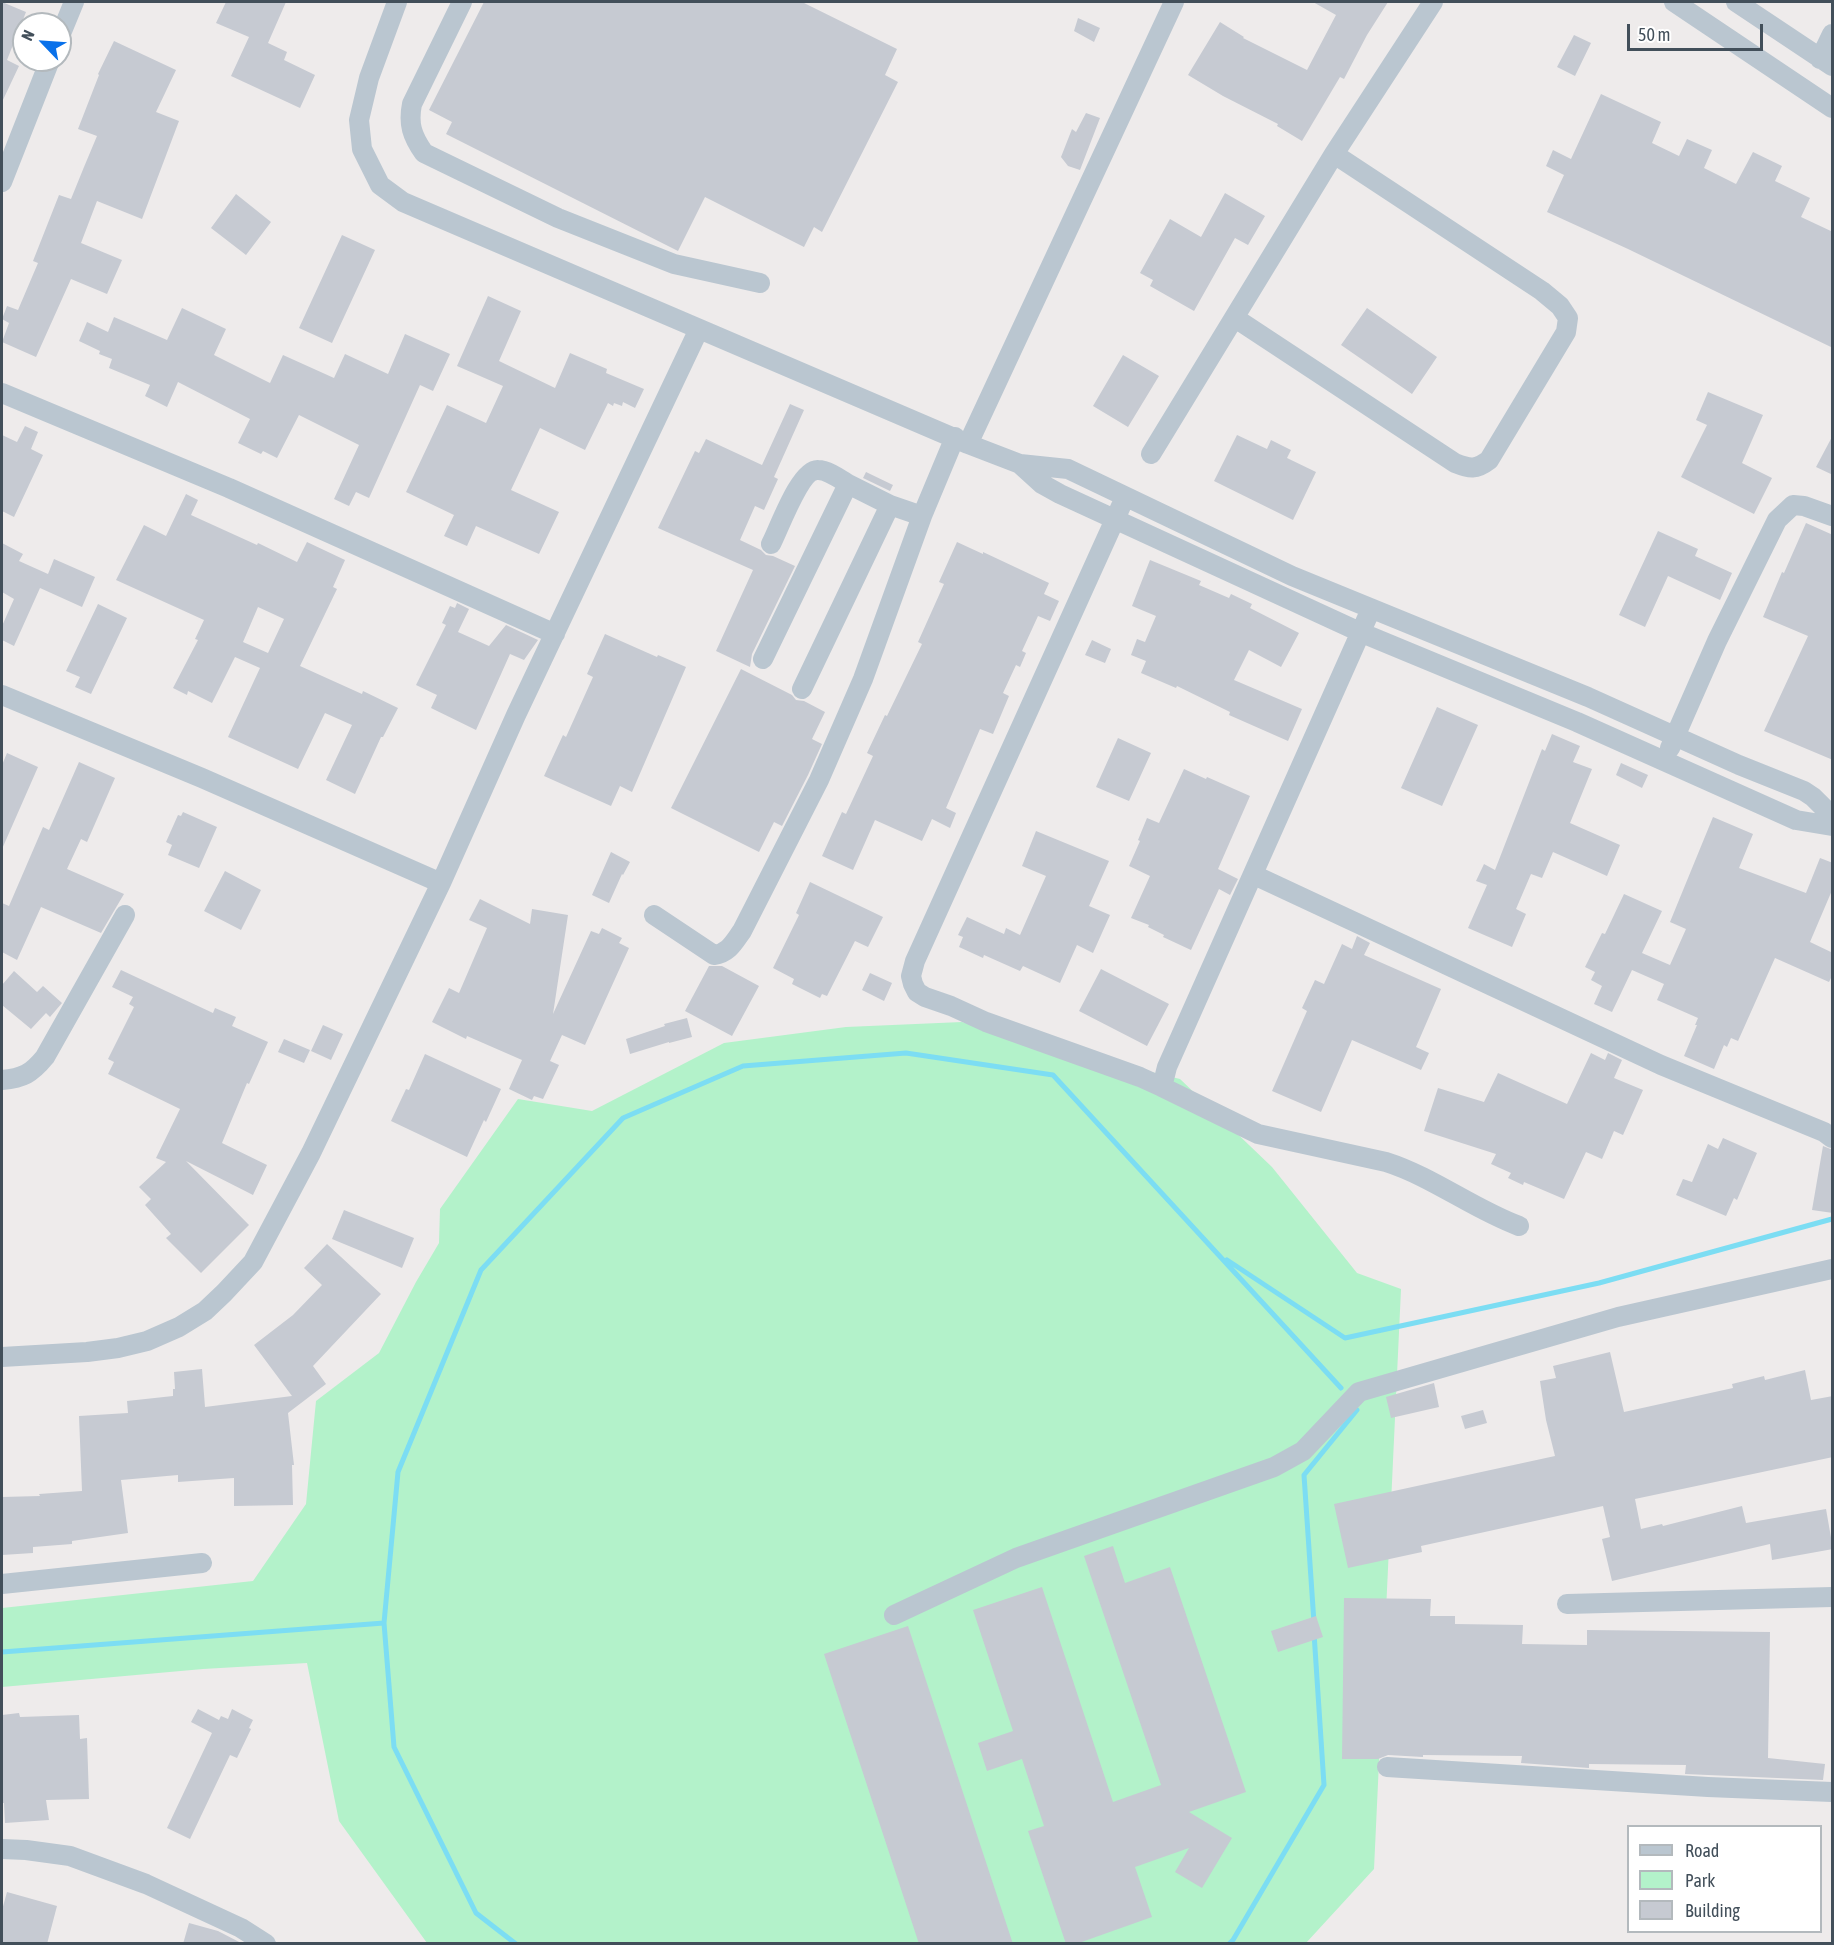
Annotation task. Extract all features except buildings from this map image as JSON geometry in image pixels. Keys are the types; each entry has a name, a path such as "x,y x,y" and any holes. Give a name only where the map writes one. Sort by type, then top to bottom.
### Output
{"street":[{"path":"397,2 369,78 359,120 362,149 380,184 403,201 1020,464 1068,470 1292,576 1588,697 1738,765 1804,791 1833,816"},
{"path":"462,2 412,104 409,118 417,143 423,153 558,218 674,264 760,283"},
{"path":"654,915 714,955 729,950 742,931 819,780 863,679 922,516 1174,2"},
{"path":"1151,454 1334,154 1433,2"},
{"path":"1674,2 1833,108"},
{"path":"1736,2 1826,62 1833,34"},
{"path":"2,182 45,72"},
{"path":"1235,318 1455,464 1467,468 1480,467 1489,460 1566,332 1568,318 1560,306 1542,291 1334,154"},
{"path":"2,1357 87,1352 147,1341 179,1327 205,1311 253,1262 316,1142 441,884 511,726 699,328"},
{"path":"2,393 229,488 555,634"},
{"path":"1020,464 1042,484 1060,494 1362,633 1578,722 1796,820 1833,826"},
{"path":"771,544 802,480 813,470 821,470 890,505 922,516"},
{"path":"763,659 848,484"},
{"path":"1125,496 915,961 911,976 913,984 925,997 987,1022 1140,1077 1258,1134 1386,1162 1421,1176 1498,1218 1519,1226"},
{"path":"802,689 890,505"},
{"path":"1664,762 1717,641 1777,520 1793,505 1804,506 1833,516"},
{"path":"1162,1087 1167,1067 1371,609"},
{"path":"2,695 202,778 441,884"},
{"path":"1254,875 1661,1065 1824,1132 1833,1138"},
{"path":"2,1080 17,1079 33,1071 45,1058 125,915"},
{"path":"894,1615 1016,1558 1275,1467 1303,1451 1359,1392 1618,1317 1833,1269"},
{"path":"2,1584 202,1563"},
{"path":"1567,1604 1833,1597"},
{"path":"1387,1767 1708,1787 1833,1792"},
{"path":"2,1849 70,1856 146,1884 241,1928 266,1944"}],"green space":[{"path":"962,1022 1040,1045 1180,1079 1272,1167 1357,1273 1401,1289 1374,1869 1306,1943 427,1943 339,1821 307,1663 203,1669 2,1687 2,1608 253,1581 306,1504 316,1401 379,1353 439,1243 440,1209 518,1099 592,1111 724,1043 846,1027"}],"waterway":[{"path":"516,1944 476,1913 394,1747 384,1623 398,1472 481,1270 623,1118 743,1066 906,1053 1053,1075 1341,1388"},
{"path":"1227,1260 1345,1338 1599,1283 1832,1219"},
{"path":"1314,1623 1304,1475 1357,1410"},
{"path":"2,1652 384,1623"},
{"path":"1229,1944 1324,1785 1314,1633"}]}
